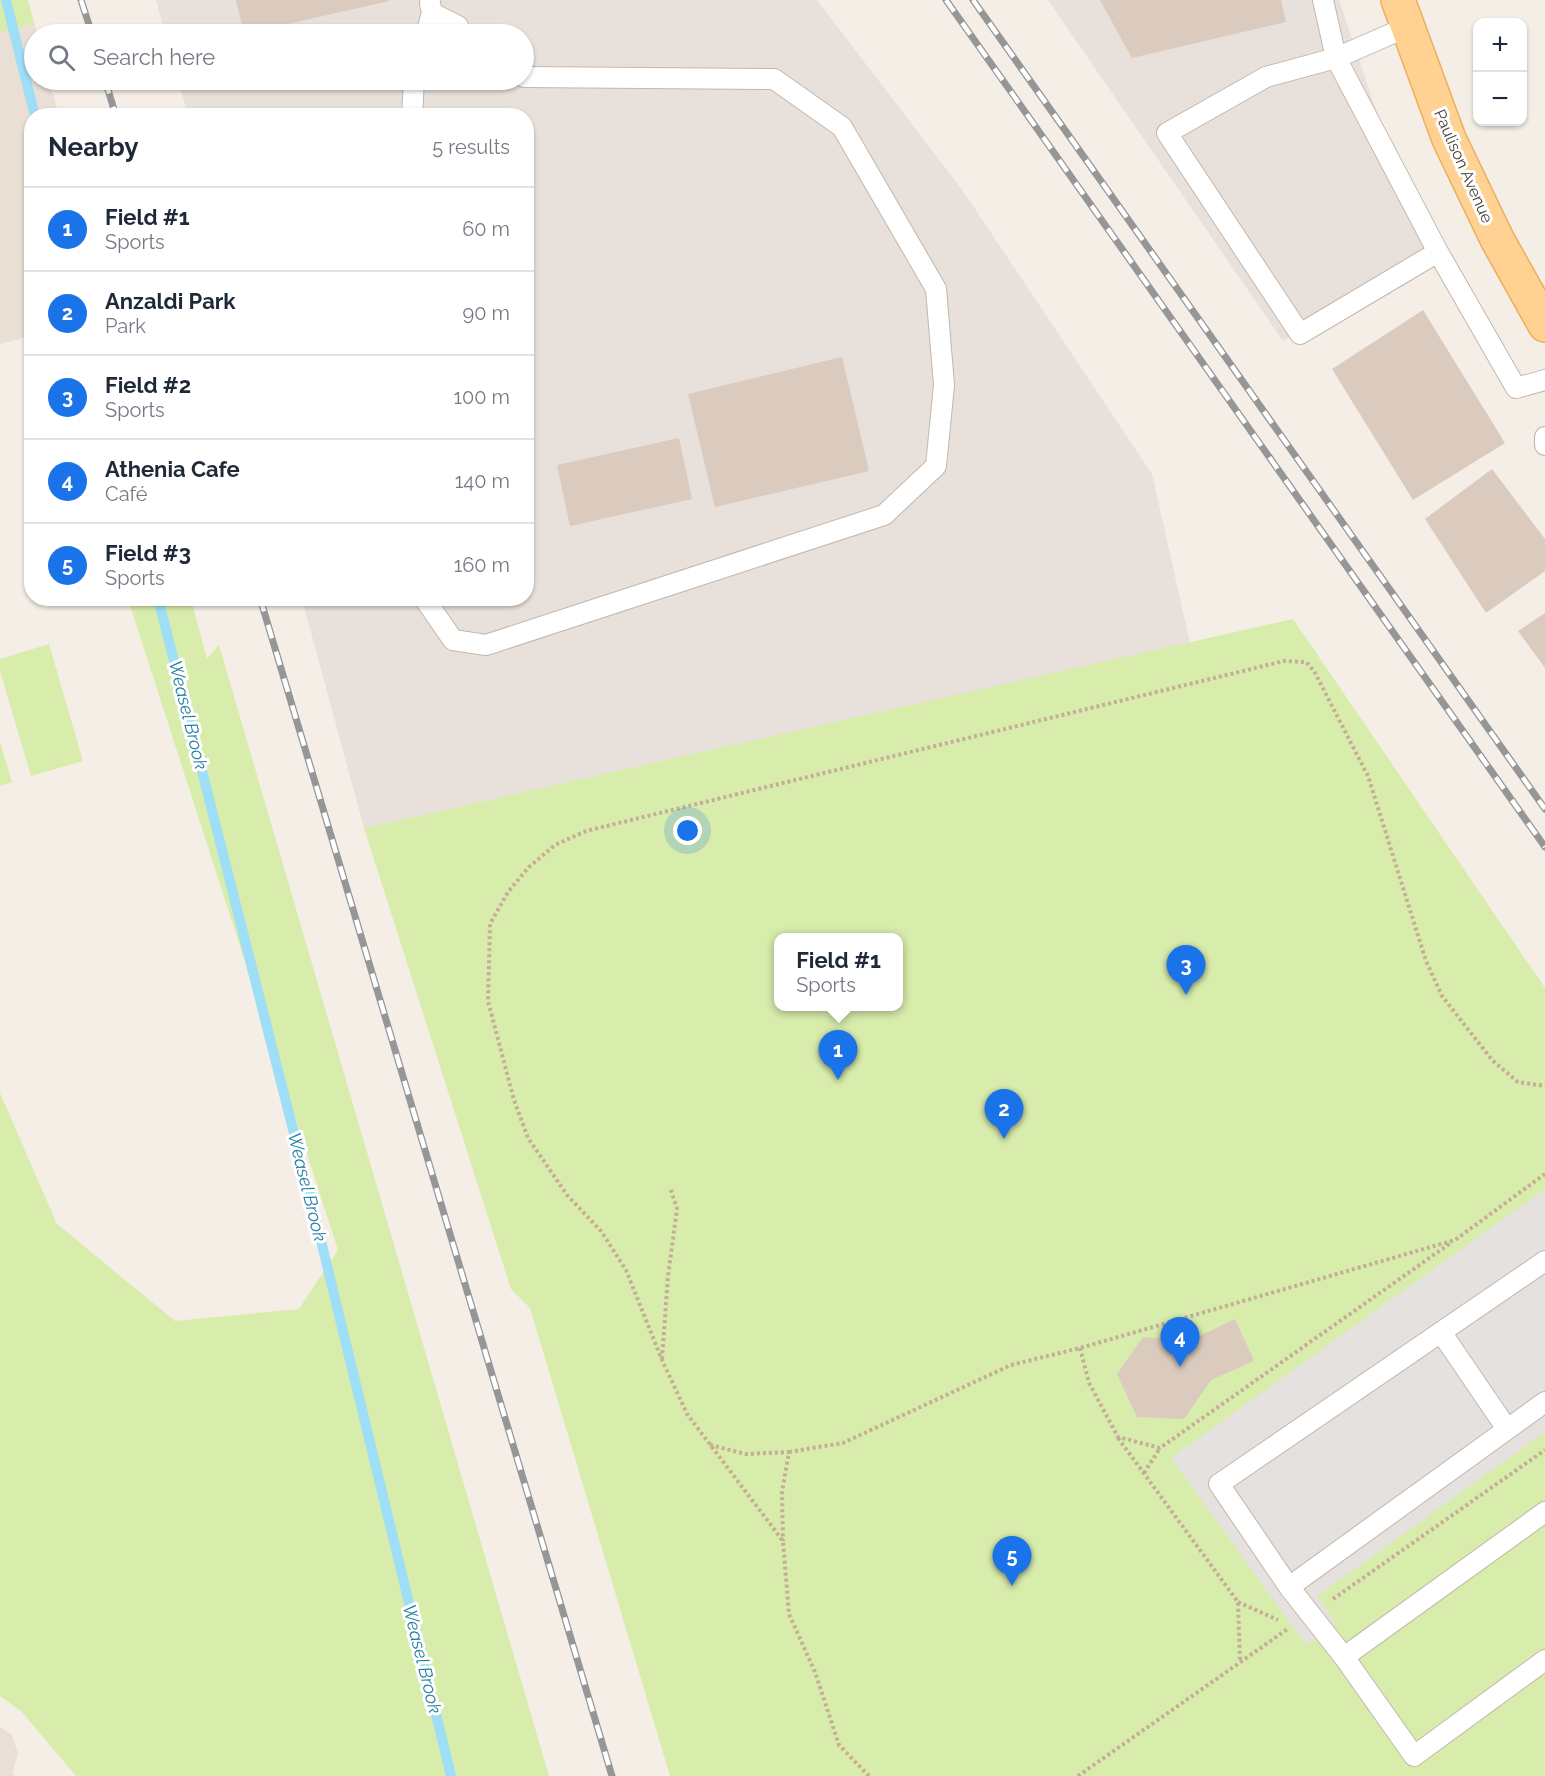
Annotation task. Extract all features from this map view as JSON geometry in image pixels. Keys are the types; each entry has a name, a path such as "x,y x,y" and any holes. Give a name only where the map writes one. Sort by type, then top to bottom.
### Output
{"main road":[{"name":"Paulison Avenue","path":"1402,14 1449,139 1497,239 1545,326"}],"lane":[{"path":"1323,0 1336,58 1440,256 1516,388 1545,380"},
{"path":"428,24 431,7 455,24"},
{"path":"1402,14 1336,58 1266,77 1167,134 1300,334 1440,256"},
{"path":"430,606 453,640 486,645 884,515 936,466 944,385 936,289 842,127 774,79 534,77"},
{"path":"412,108 413,90"},
{"path":"1545,437 1545,445"},
{"path":"1545,1261 1218,1484 1289,1587 1344,1657 1414,1756 1545,1660"},
{"path":"1441,1332 1507,1429"},
{"path":"1289,1587 1545,1402"},
{"path":"1344,1657 1545,1512"}],"path":[{"path":"783,1541 687,1414 626,1270 601,1231 567,1195 528,1138 514,1100 488,1001 490,924 508,892 529,867 555,845 585,831 1284,661 1306,662 1314,671 1368,776 1426,961 1442,996 1492,1060 1518,1082 1545,1086"},
{"path":"1144,1473 1160,1448 1545,1174"},
{"path":"662,1359 668,1276 677,1209 670,1187"},
{"path":"710,1445 746,1454 789,1452 843,1443 1011,1365 1080,1348 1455,1240"},
{"path":"1080,1348 1089,1383 1118,1437 1238,1602 1292,1626"},
{"path":"1118,1437 1160,1448"},
{"path":"789,1452 782,1492 783,1541 789,1614 815,1672 839,1745 869,1776"},
{"path":"1238,1602 1240,1662"}],"shaded area":[{"path":"0,0 28,0 34,24 24,24 24,90 52,90 57,108 24,108 24,338 0,344"},
{"path":"156,0 817,0 963,191 1152,474 1190,643 364,828 304,606 534,606 534,108 186,108 181,90 534,90 534,24 162,24"},
{"path":"1048,0 1339,0 1375,107 1440,254 1283,341"},
{"path":"1545,1189 1545,1432 1317,1596 1336,1623 1306,1645 1171,1458"},
{"path":"0,1727 12,1735 18,1754 12,1773 15,1776 0,1776"}],"green space":[{"path":"0,0 28,0 34,24 24,24 24,26 0,32"},
{"path":"130,606 193,606 207,659 219,645 549,1776 76,1776 22,1712 0,1696 0,1093 57,1224 175,1321 299,1309 338,1250"},
{"path":"1293,619 1545,988 1545,1776 670,1776 530,1308 511,1289 364,828"},
{"path":"49,644 83,761 31,776 0,671 0,659"},
{"path":"0,742 12,782 0,786"}],"building":[{"path":"236,0 389,0 288,24 242,24"},
{"path":"1100,0 1281,0 1286,22 1132,58"},
{"path":"1423,310 1505,443 1413,500 1332,369"},
{"path":"842,357 869,471 715,507 688,394"},
{"path":"679,438 692,499 570,526 557,465"},
{"path":"1492,469 1545,539 1545,571 1486,613 1425,519"},
{"path":"1545,613 1545,668 1518,631"},
{"path":"1235,1319 1254,1361 1211,1380 1184,1419 1137,1417 1117,1374 1143,1337 1191,1340"}],"waterway":[{"name":"Weasel Brook","path":"6,0 24,72"},
{"name":"Weasel Brook","path":"28,90 33,108"},
{"name":"Weasel Brook","path":"160,606 315,1216 451,1776"}],"railway":[{"path":"81,0 89,24"},
{"path":"946,0 1545,847"},
{"path":"973,0 1545,809"},
{"path":"108,90 114,108"},
{"path":"262,606 612,1776"}],"place":[{"name":"Field #2","path":"1186,995"},
{"name":"Field #1","path":"838,1080"},
{"name":"Anzaldi Park","path":"1004,1139"},
{"name":"Athenia Cafe","path":"1180,1367"},
{"name":"Field #3","path":"1012,1586"}]}
